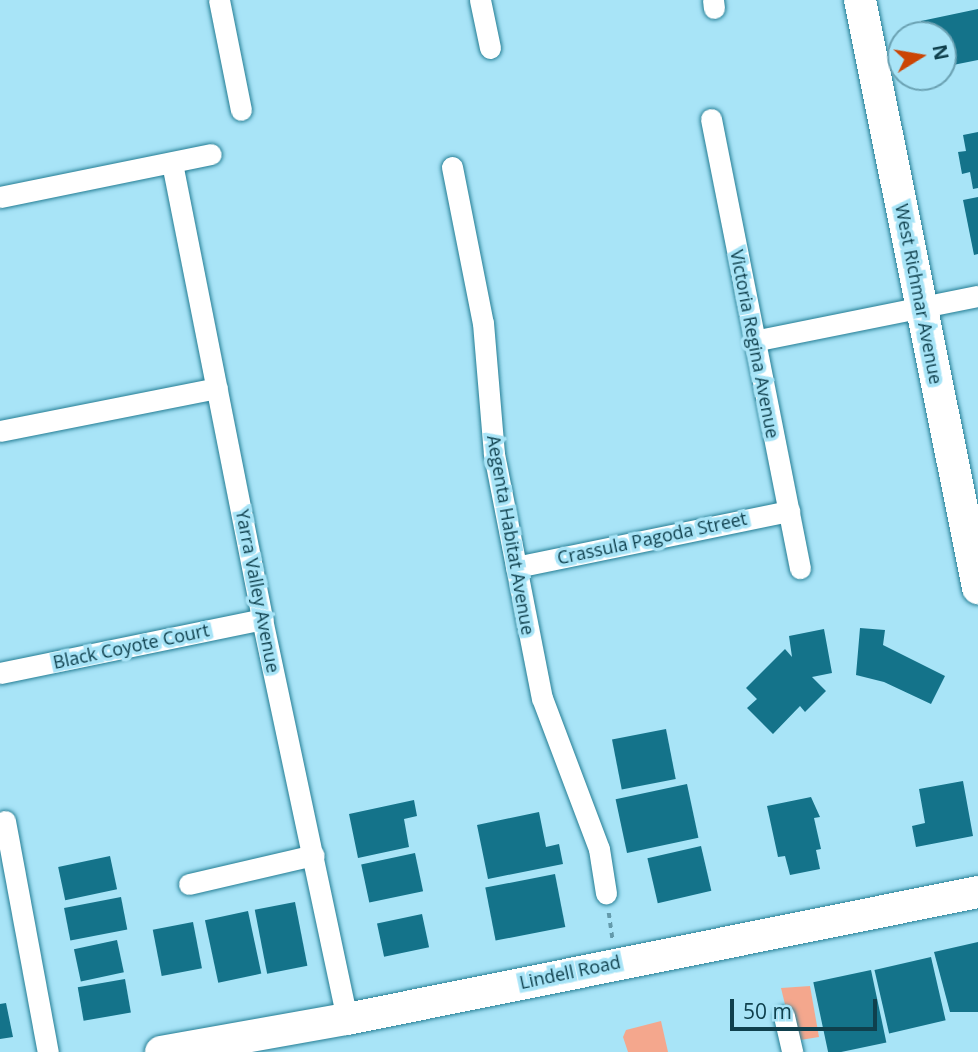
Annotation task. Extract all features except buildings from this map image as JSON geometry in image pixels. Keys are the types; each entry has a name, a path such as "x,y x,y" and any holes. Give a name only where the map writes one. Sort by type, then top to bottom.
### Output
{"street":[{"path":"219,0 240,110"},
{"path":"480,0 490,48"},
{"name":"West Richmar Avenue","path":"860,0 978,588"},
{"name":"Victoria Regina Avenue","path":"711,119 800,568"},
{"path":"0,197 211,154"},
{"name":"Yarra Valley Avenue","path":"172,163 262,619 346,1018"},
{"name":"Aegenta Habitat Avenue","path":"453,167 483,323 494,454 542,698 599,849 606,893"},
{"path":"754,341 978,296"},
{"path":"0,431 217,388"},
{"name":"Crassula Pagoda Street","path":"516,566 789,510"},
{"name":"Black Coyote Court","path":"0,673 262,619"},
{"path":"5,821 48,1052"},
{"path":"189,884 314,856"},
{"name":"Lindell Road","path":"161,1052 346,1018 978,892"},
{"path":"785,1016 792,1052"}],"path":[{"path":"606,893 617,962"}],"shaded area":[{"path":"810,986 819,1037 794,1041 781,988"},
{"path":"661,1021 668,1052 628,1052 623,1037 626,1030"}]}
